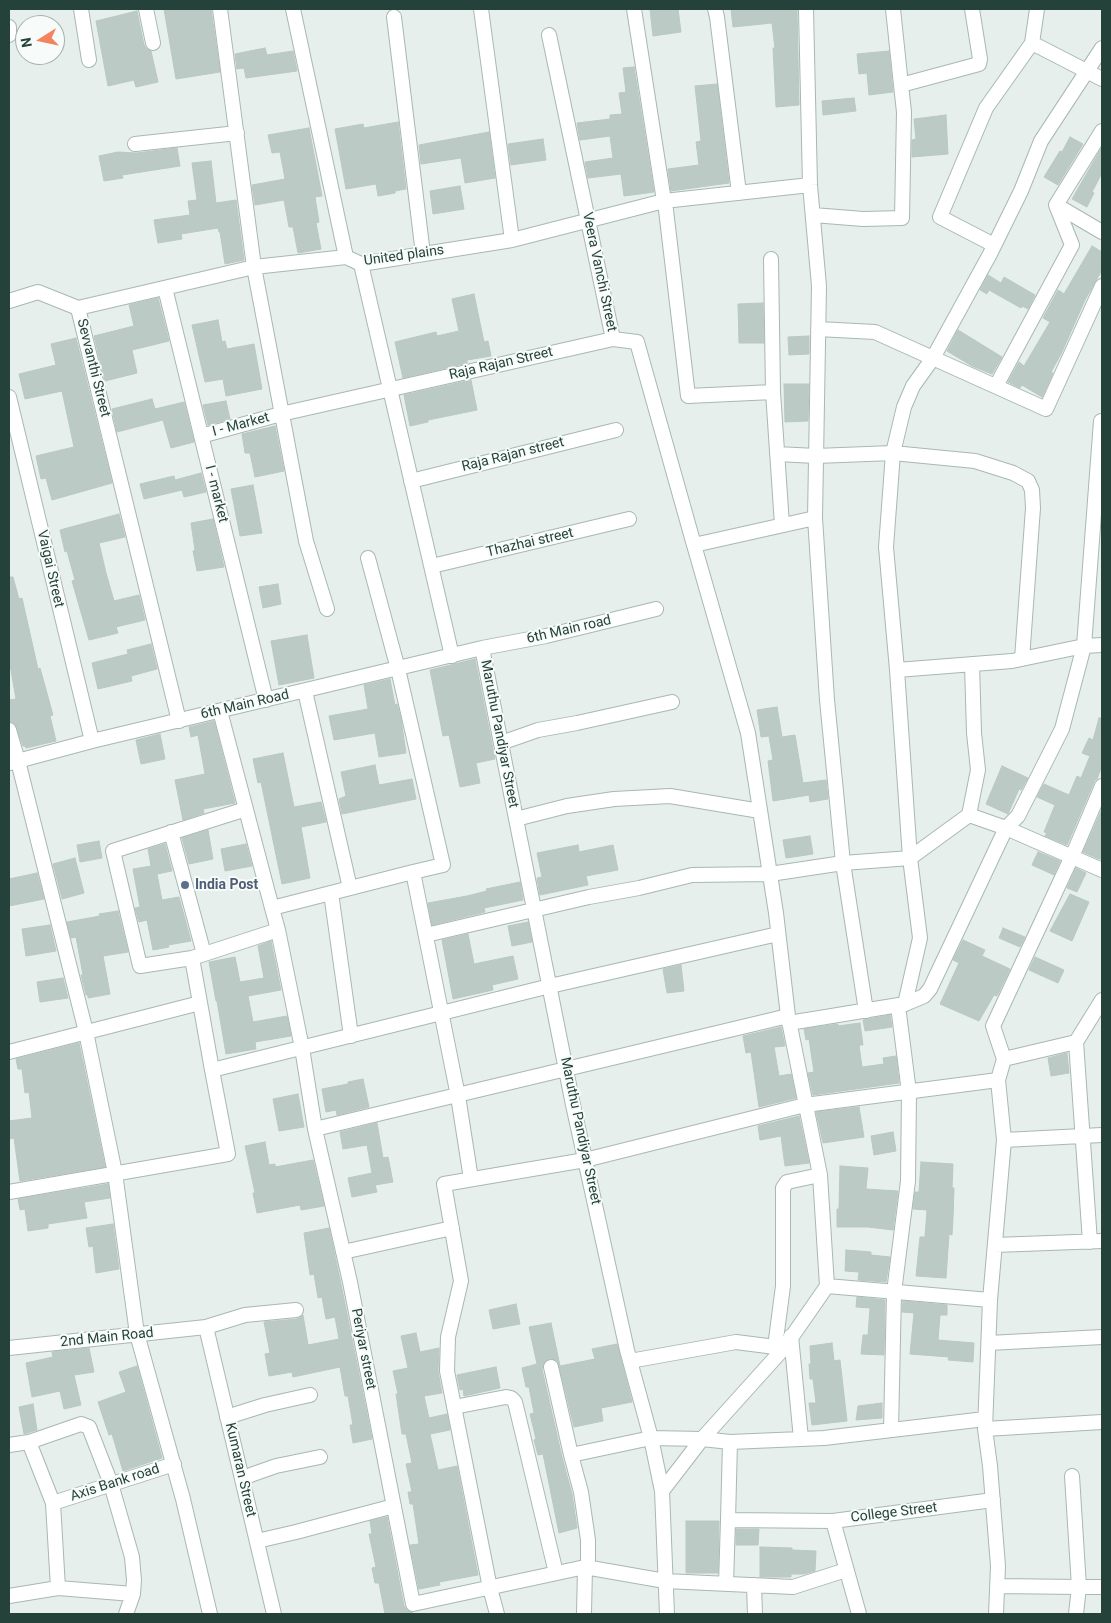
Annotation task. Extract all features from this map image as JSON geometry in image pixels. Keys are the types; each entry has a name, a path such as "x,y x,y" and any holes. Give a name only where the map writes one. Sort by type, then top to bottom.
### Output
{"street":[{"path":"81,9 89,60"},
{"path":"146,9 153,44"},
{"path":"220,9 254,267 306,541 327,609"},
{"path":"293,9 346,257"},
{"path":"482,9 512,240"},
{"path":"634,9 666,210 688,396 773,392"},
{"path":"715,9 739,193"},
{"path":"806,9 810,185 819,286 815,518 827,700 842,863 866,1011"},
{"path":"813,215 864,219 902,218 904,112 893,9"},
{"path":"901,84 979,64 980,59 972,9"},
{"path":"994,246 940,216 986,108 1032,42 1037,9"},
{"path":"394,17 424,254"},
{"path":"9,27 9,35"},
{"name":"Veera Vanchi Street","path":"549,34 613,339 637,342 694,545"},
{"path":"1032,42 1102,79"},
{"path":"891,1430 894,1292 908,1181 909,1092 902,1005 920,938 910,858 897,670 886,547 893,453 907,397 933,358 994,246 1021,191 1041,141 1102,48"},
{"path":"1056,205 1102,131"},
{"path":"135,144 237,133"},
{"name":"United plains","path":"254,267 346,257 361,264 512,240 664,201 810,185"},
{"path":"1056,205 1102,232"},
{"path":"996,386 1072,245 1056,205"},
{"path":"770,259 773,392 782,525"},
{"path":"361,264 452,656"},
{"name":"Sevvanthi Street","path":"179,721 78,308 254,267"},
{"path":"818,329 875,332 1046,408 1102,286"},
{"name":"I - market","path":"165,288 266,700"},
{"path":"9,301 38,292 78,308"},
{"name":"Raja Rajan Street","path":"281,414 613,339"},
{"name":"Vaigai Street","path":"9,397 92,741"},
{"name":"I - Market","path":"201,436 281,414"},
{"path":"315,1129 789,1020 902,1005 924,996 930,989 1006,828 1018,816 1062,729 1084,646 1101,421"},
{"name":"Raja Rajan street","path":"411,481 616,430"},
{"path":"777,454 816,456 893,453 975,461 1013,473 1028,481 1032,490 1032,508 1022,659"},
{"path":"662,1491 702,1439 784,1344 828,1286 820,1175 789,1020 770,874 748,733 694,545 815,518"},
{"name":"Thazhai street","path":"432,566 629,519"},
{"path":"272,908 443,865 398,669 368,558"},
{"name":"6th Main road","path":"482,648 546,636 656,610"},
{"path":"897,670 1022,659 1084,646 1102,645"},
{"name":"6th Main Road","path":"13,762 92,741 482,648"},
{"name":"Maruthu Pandiyar Street","path":"482,648 585,1160 662,1491 667,1614"},
{"path":"426,935 534,909 639,888 692,874 770,874 842,863 910,858 969,815 978,770 974,733 972,664"},
{"path":"305,691 350,888"},
{"path":"501,743 538,730 672,702"},
{"name":"Periyar street","path":"220,711 278,930 302,1048 315,1129 343,1252 414,1609 490,1588 586,1568"},
{"path":"9,730 13,762 86,1032 115,1173 137,1334 174,1464 210,1614"},
{"path":"996,1614 998,1566 985,1424 990,1300 1004,1140 998,1080 1004,1059 993,1026 1072,857 1102,786"},
{"path":"516,819 567,806 614,799 670,796 760,811"},
{"path":"246,809 113,851 140,966 198,956 278,930"},
{"path":"969,815 1006,828 1102,870"},
{"path":"9,1192 228,1154 200,1003 198,956 171,832"},
{"path":"413,872 458,1096 471,1179"},
{"path":"331,893 351,1036"},
{"path":"212,1070 550,986 778,934"},
{"path":"995,1245 1096,1241 1082,1136 1076,1042 1102,1000"},
{"path":"9,1052 200,1003"},
{"path":"1004,1059 1076,1042"},
{"path":"497,1614 490,1588 447,1371 448,1337 461,1281 444,1184 585,1160 805,1105 998,1080"},
{"path":"1004,1140 1102,1135"},
{"path":"801,1439 784,1344 783,1188 787,1182 820,1175"},
{"path":"343,1252 452,1228"},
{"path":"828,1286 990,1300"},
{"name":"2nd Main Road","path":"9,1348 206,1327 245,1315 296,1310"},
{"name":"Kumaran Street","path":"206,1327 274,1614"},
{"path":"989,1343 1102,1337"},
{"path":"630,1360 736,1342 784,1344"},
{"path":"551,1367 583,1501 588,1540 584,1614"},
{"path":"227,1417 265,1405 310,1395"},
{"path":"454,1407 506,1397 511,1398 515,1402 556,1573"},
{"path":"571,1455 651,1438 702,1439 730,1442 824,1438 891,1430 985,1424 1102,1422"},
{"path":"9,1445 29,1442 81,1424 86,1424 89,1427 111,1484 132,1557 133,1594 126,1614"},
{"name":"Axis Bank road","path":"29,1442 53,1503 174,1464"},
{"path":"726,1584 730,1442"},
{"path":"242,1478 276,1466 320,1456"},
{"path":"1072,1476 1079,1588 1076,1614"},
{"name":"College Street","path":"859,1614 833,1521 993,1500"},
{"path":"53,1503 58,1588"},
{"path":"257,1541 394,1506"},
{"path":"728,1520 833,1521"},
{"path":"586,1568 665,1581 793,1587 846,1570"},
{"path":"754,1585 755,1614"},
{"path":"998,1586 1079,1588 1102,1586"},
{"path":"9,1596 58,1588 133,1594"}],"building":[{"path":"164,9 211,9 220,72 176,79"},
{"path":"650,9 678,9 681,32 653,36"},
{"path":"731,9 797,9 799,105 776,107 773,48 775,48 772,23 733,27"},
{"path":"137,11 144,45 151,51 158,82 136,87 134,80 108,86 96,21"},
{"path":"265,48 267,55 293,51 297,71 246,78 244,68 237,69 235,54"},
{"path":"889,51 893,92 869,95 867,73 859,74 857,54"},
{"path":"634,67 654,192 624,196 621,174 588,178 585,162 613,158 610,136 580,140 577,123 610,119 610,115 622,114 619,93 626,92 623,68"},
{"path":"717,84 729,183 671,191 668,169 699,165 696,142 701,141 695,86"},
{"path":"854,98 856,111 823,115 822,101"},
{"path":"946,115 948,154 912,157 912,140 916,139 914,119"},
{"path":"398,122 406,189 378,196 376,184 346,189 335,129 363,124 364,128"},
{"path":"309,128 322,196 315,197 319,222 316,223 321,249 298,253 293,227 289,227 284,200 255,205 252,185 285,179 280,152 272,153 268,135"},
{"path":"489,132 495,178 465,183 461,158 421,164 419,145"},
{"path":"1070,137 1083,144 1058,185 1044,177"},
{"path":"543,139 546,160 511,165 508,144"},
{"path":"1102,147 1102,173 1087,207 1072,199"},
{"path":"177,148 180,166 122,175 123,178 104,181 99,156 118,152 136,153"},
{"path":"211,161 216,203 236,200 244,260 225,264 218,228 181,234 182,239 158,243 154,220 190,215 188,201 197,200 192,163"},
{"path":"460,186 464,209 433,214 430,191"},
{"path":"1092,246 1102,252 1102,270 1085,300 1051,372 1053,373 1042,397 1022,385 1020,388 1008,382 1019,362 1024,366 1050,322 1043,318 1058,290 1064,294"},
{"path":"988,275 1001,283 1004,277 1035,295 1028,309 1022,306 1021,308 989,290 987,294 980,290"},
{"path":"474,294 484,342 488,341 491,356 467,360 467,363 403,378 395,342 436,332 437,336 459,331 452,299"},
{"path":"158,298 169,341 132,350 137,373 105,381 94,336 134,326 129,305"},
{"path":"763,303 764,343 739,343 738,304"},
{"path":"218,320 222,342 225,341 227,349 254,344 262,389 226,396 223,379 205,382 192,325"},
{"path":"958,330 1002,357 992,374 972,366 947,351"},
{"path":"809,336 809,354 789,355 788,337"},
{"path":"76,338 112,483 52,500 46,478 41,479 36,456 74,447 62,391 25,399 19,374 56,365 51,344"},
{"path":"471,380 477,410 428,420 428,422 410,426 404,395"},
{"path":"784,384 809,384 808,421 785,422"},
{"path":"152,399 155,409 184,402 194,442 171,448 163,420 117,432 112,409"},
{"path":"226,401 230,419 208,425 203,405"},
{"path":"275,426 284,471 255,477 250,453 245,453 242,434"},
{"path":"201,473 206,492 184,497 182,490 144,499 140,484 174,476 175,480"},
{"path":"253,485 262,533 240,536 231,489"},
{"path":"119,514 125,537 99,543 106,573 114,601 139,595 145,620 116,627 118,633 89,640 72,581 75,580 67,551 65,552 60,530"},
{"path":"213,519 224,567 197,571 191,523"},
{"path":"9,577 13,577 19,599 22,598 38,669 40,668 53,715 50,716 56,741 26,748 23,746 15,724 9,721 9,700 16,699 9,659"},
{"path":"278,584 281,604 263,608 259,587"},
{"path":"307,635 314,678 279,685 271,641"},
{"path":"151,644 157,669 131,676 132,681 98,689 92,663 128,654 127,650"},
{"path":"475,659 495,759 476,763 480,783 460,787 449,735 443,736 430,670"},
{"path":"390,679 395,705 397,704 401,719 406,753 379,757 375,733 334,740 329,716 368,709 364,685"},
{"path":"777,707 782,737 795,735 803,783 826,780 828,799 810,802 809,795 773,801 768,761 773,760 769,736 761,737 757,710"},
{"path":"1099,718 1102,718 1102,766 1067,845 1045,836 1047,833 1044,832 1055,805 1037,797 1044,784 1069,795 1077,776 1081,778 1090,756 1082,753 1089,738 1093,740"},
{"path":"214,721 235,803 203,809 204,813 183,820 175,780 205,774 198,735 191,737 189,727"},
{"path":"160,734 165,759 141,764 136,740"},
{"path":"283,753 294,807 321,802 326,822 301,827 310,878 282,884 261,782 258,783 253,759"},
{"path":"375,765 379,785 412,779 416,799 342,814 339,799 346,796 341,772"},
{"path":"1002,766 1028,778 1021,790 1019,789 1008,814 986,804"},
{"path":"1102,809 1102,859 1099,859 1083,852"},
{"path":"208,830 213,859 189,864 182,838"},
{"path":"810,836 813,854 786,858 783,840"},
{"path":"99,841 102,858 80,862 77,845"},
{"path":"165,844 172,871 157,874 162,900 179,897 191,941 153,950 147,920 139,922 135,908 140,907 133,869 151,866 148,849"},
{"path":"246,844 252,866 225,871 221,849"},
{"path":"578,845 579,852 613,845 618,870 586,876 588,885 540,895 537,878 542,877 537,853"},
{"path":"1038,852 1060,861 1054,875 1032,865"},
{"path":"75,858 84,893 62,899 53,864"},
{"path":"1076,868 1086,873 1077,892 1067,888"},
{"path":"37,873 44,899 9,906 9,879"},
{"path":"520,882 523,900 484,908 485,912 432,925 428,903 467,896 487,891 486,889"},
{"path":"1070,894 1089,902 1072,941 1050,931"},
{"path":"118,911 128,952 103,956 110,994 88,998 81,975 83,975 76,937 71,938 67,922"},
{"path":"528,922 532,942 512,946 508,926"},
{"path":"50,925 56,951 26,956 22,929"},
{"path":"1003,928 1025,937 1020,947 999,938"},
{"path":"468,934 474,964 513,956 518,979 492,985 493,990 453,999 442,940"},
{"path":"963,940 985,950 982,956 1010,969 997,996 994,995 979,1021 940,1004 959,963 953,960"},
{"path":"271,941 281,990 248,996 253,1022 287,1016 291,1036 255,1042 256,1049 226,1054 209,962 235,957 240,982 264,978 258,946"},
{"path":"1035,957 1064,970 1058,983 1029,970"},
{"path":"681,965 684,991 667,993 663,969"},
{"path":"63,978 68,998 40,1002 37,982"},
{"path":"890,1015 892,1027 865,1031 863,1020"},
{"path":"860,1023 863,1045 859,1045 862,1067 884,1064 883,1058 896,1056 899,1083 813,1095 808,1073 814,1072 809,1039 806,1040 804,1029"},
{"path":"781,1027 785,1046 774,1047 779,1076 791,1074 796,1098 759,1107 751,1052 746,1053 743,1036"},
{"path":"79,1043 105,1167 20,1181 14,1138 9,1139 9,1121 32,1118 29,1092 25,1093 22,1069 18,1069 16,1059"},
{"path":"1067,1053 1069,1073 1051,1076 1048,1058"},
{"path":"363,1079 369,1107 337,1115 336,1110 326,1112 322,1089"},
{"path":"298,1094 304,1127 279,1131 273,1099"},
{"path":"859,1107 864,1137 823,1143 816,1112"},
{"path":"799,1116 809,1163 785,1166 781,1136 760,1140 758,1126"},
{"path":"377,1123 383,1158 388,1157 393,1182 375,1185 377,1192 352,1197 348,1178 372,1173 367,1145 343,1149 340,1132"},
{"path":"893,1132 896,1151 874,1155 871,1136"},
{"path":"265,1142 269,1165 275,1164 275,1167 313,1160 324,1206 301,1210 300,1205 257,1213 253,1193 255,1193 245,1146"},
{"path":"921,1162 953,1164 952,1235 949,1234 946,1278 916,1276 920,1237 925,1237 927,1210 913,1209 915,1192 919,1192"},
{"path":"840,1166 868,1168 866,1189 898,1191 893,1230 868,1227 837,1227"},
{"path":"108,1184 110,1198 84,1202 87,1218 48,1224 48,1228 28,1231 25,1209 20,1210 18,1199"},
{"path":"113,1224 119,1269 96,1273 93,1246 89,1247 86,1228"},
{"path":"329,1228 372,1439 353,1443 350,1425 353,1425 340,1367 293,1377 292,1372 269,1376 265,1354 270,1353 264,1322 297,1319 303,1315 308,1345 339,1339 335,1317 326,1319 322,1297 318,1298 314,1274 310,1275 304,1233"},
{"path":"846,1250 871,1252 871,1255 890,1257 886,1282 858,1280 859,1272 845,1271"},
{"path":"857,1297 885,1300 884,1355 861,1354 863,1335 868,1335 870,1308 856,1307"},
{"path":"903,1301 947,1305 947,1315 940,1315 938,1340 974,1343 973,1362 948,1360 949,1357 910,1354 914,1313 902,1312"},
{"path":"516,1304 520,1324 493,1329 489,1310"},
{"path":"551,1323 560,1366 595,1359 592,1349 617,1344 632,1402 601,1408 603,1421 574,1427 559,1365 557,1361 550,1358 543,1364 542,1369 572,1494 577,1528 559,1533 543,1454 538,1455 534,1440 536,1439 530,1414 534,1413 529,1387 526,1387 522,1368 537,1364 529,1327"},
{"path":"416,1333 420,1352 439,1348 438,1371 442,1393 424,1396 429,1418 447,1414 450,1430 430,1434 438,1470 457,1466 478,1575 439,1582 440,1585 419,1589 410,1545 419,1544 413,1504 410,1504 408,1492 412,1492 406,1464 412,1463 406,1434 402,1434 396,1394 398,1394 393,1371 408,1368 401,1336"},
{"path":"832,1343 834,1361 840,1360 847,1421 812,1425 809,1403 816,1403 813,1379 810,1379 810,1346"},
{"path":"89,1348 94,1372 74,1375 81,1405 64,1409 60,1391 32,1397 26,1363 53,1357 52,1352"},
{"path":"137,1366 162,1458 123,1471 112,1434 109,1435 98,1402 126,1392 119,1372"},
{"path":"496,1367 500,1388 464,1396 463,1389 460,1390 457,1375"},
{"path":"882,1403 882,1418 856,1420 858,1406"},
{"path":"33,1404 37,1430 24,1434 19,1407"},
{"path":"387,1517 404,1606 413,1614 385,1614 379,1583 375,1583 372,1568 376,1567 369,1534 372,1534 370,1521"},
{"path":"686,1521 719,1521 718,1573 686,1573"},
{"path":"736,1529 759,1529 758,1545 736,1545"},
{"path":"760,1547 816,1551 815,1571 804,1574 791,1574 791,1577 760,1577"}],"place":[{"name":"India Post","path":"185,885"}]}
